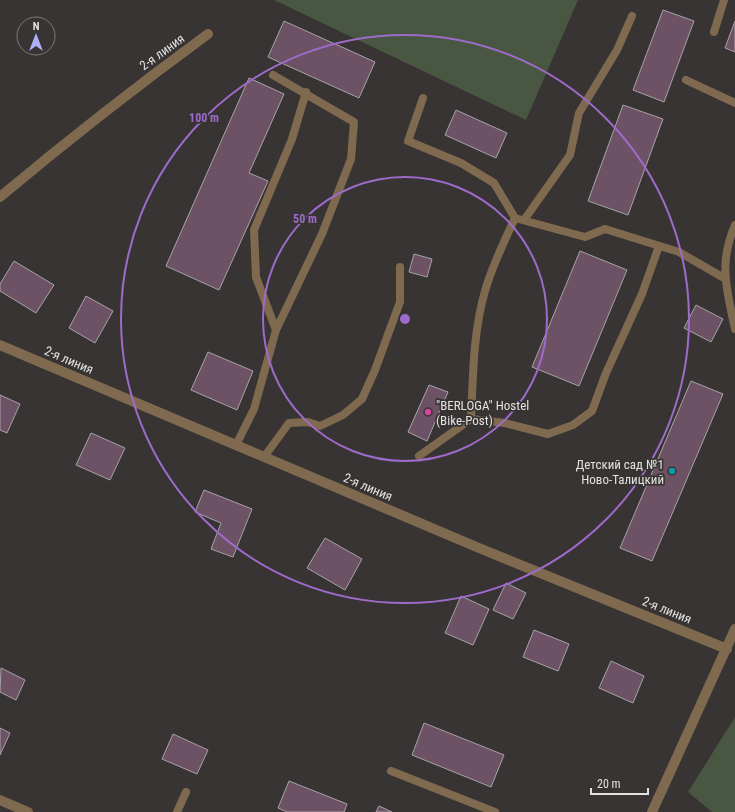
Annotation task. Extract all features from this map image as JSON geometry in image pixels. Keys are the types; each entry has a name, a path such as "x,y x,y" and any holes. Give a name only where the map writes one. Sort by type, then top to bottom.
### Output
{"street":[{"name":"2-я линия","path":"0,196 142,82 208,34"},
{"name":"2-я линия","path":"0,345 479,548 727,649"},
{"path":"652,812 735,629"},
{"path":"0,800 28,812"}],"lane":[{"path":"714,32 724,0"},
{"path":"524,220 570,156 579,113 617,50 632,16"},
{"path":"236,445 254,409 276,330 322,234 351,159 354,122 306,92 273,75"},
{"path":"686,80 735,103"},
{"path":"276,330 256,277 254,230 292,139 306,92"},
{"path":"423,98 408,141 461,163 494,183 515,218 585,237 604,229 679,252 724,278"},
{"path":"471,419 476,336 484,292 500,250 515,218"},
{"path":"735,226 728,242 724,278 735,328"},
{"path":"419,456 471,419 505,424 548,434 574,425 592,411 606,374 642,294 659,246"},
{"path":"264,457 289,424 308,422 320,426 343,415 362,399 375,370 400,302 400,268"},
{"path":"391,771 495,812"},
{"path":"177,812 186,792"}],"green space":[{"path":"274,0 578,0 526,120"},
{"path":"735,717 735,812 712,812 688,792"}],"building":[{"path":"663,10 694,21 664,102 633,90"},
{"path":"284,21 375,62 359,98 268,57"},
{"path":"735,21 735,52 725,48"},
{"path":"249,78 284,94 249,173 268,181 219,290 166,266"},
{"path":"623,105 663,119 628,215 588,201"},
{"path":"456,110 507,133 496,158 445,135"},
{"path":"580,251 627,270 579,386 532,367"},
{"path":"414,254 432,259 427,277 409,272"},
{"path":"14,261 54,285 36,313 0,291 0,284"},
{"path":"86,296 113,311 95,343 69,328"},
{"path":"696,305 723,319 711,342 684,328"},
{"path":"208,352 253,371 237,410 191,390"},
{"name":"Детский сад №1 Ново-Талицкий","path":"691,381 723,394 652,561 620,548"},
{"name":"\"BERLOGA\" Hostel (Bike-Post)","path":"429,385 448,392 427,441 408,432"},
{"path":"0,395 20,404 7,433 0,430"},
{"path":"91,433 125,448 110,480 76,465"},
{"path":"204,490 252,509 233,557 211,549 221,523 195,512"},
{"path":"325,538 362,559 345,590 307,568"},
{"path":"506,583 526,593 513,619 493,610"},
{"path":"461,596 489,609 473,645 445,633"},
{"path":"534,630 569,644 558,671 523,657"},
{"path":"611,661 644,676 633,703 599,688"},
{"path":"1,668 25,680 16,700 0,692"},
{"path":"424,723 504,755 491,787 412,755"},
{"path":"0,728 10,733 0,755"},
{"path":"173,734 208,750 197,774 162,759"},
{"path":"289,781 347,804 344,812 287,812 278,808"},
{"path":"379,806 392,812 376,812"}],"place":[{"name":"\"BERLOGA\" Hostel (Bike-Post)","path":"428,412"},
{"name":"Детский сад №1 Ново-Талицкий","path":"672,471"}]}
